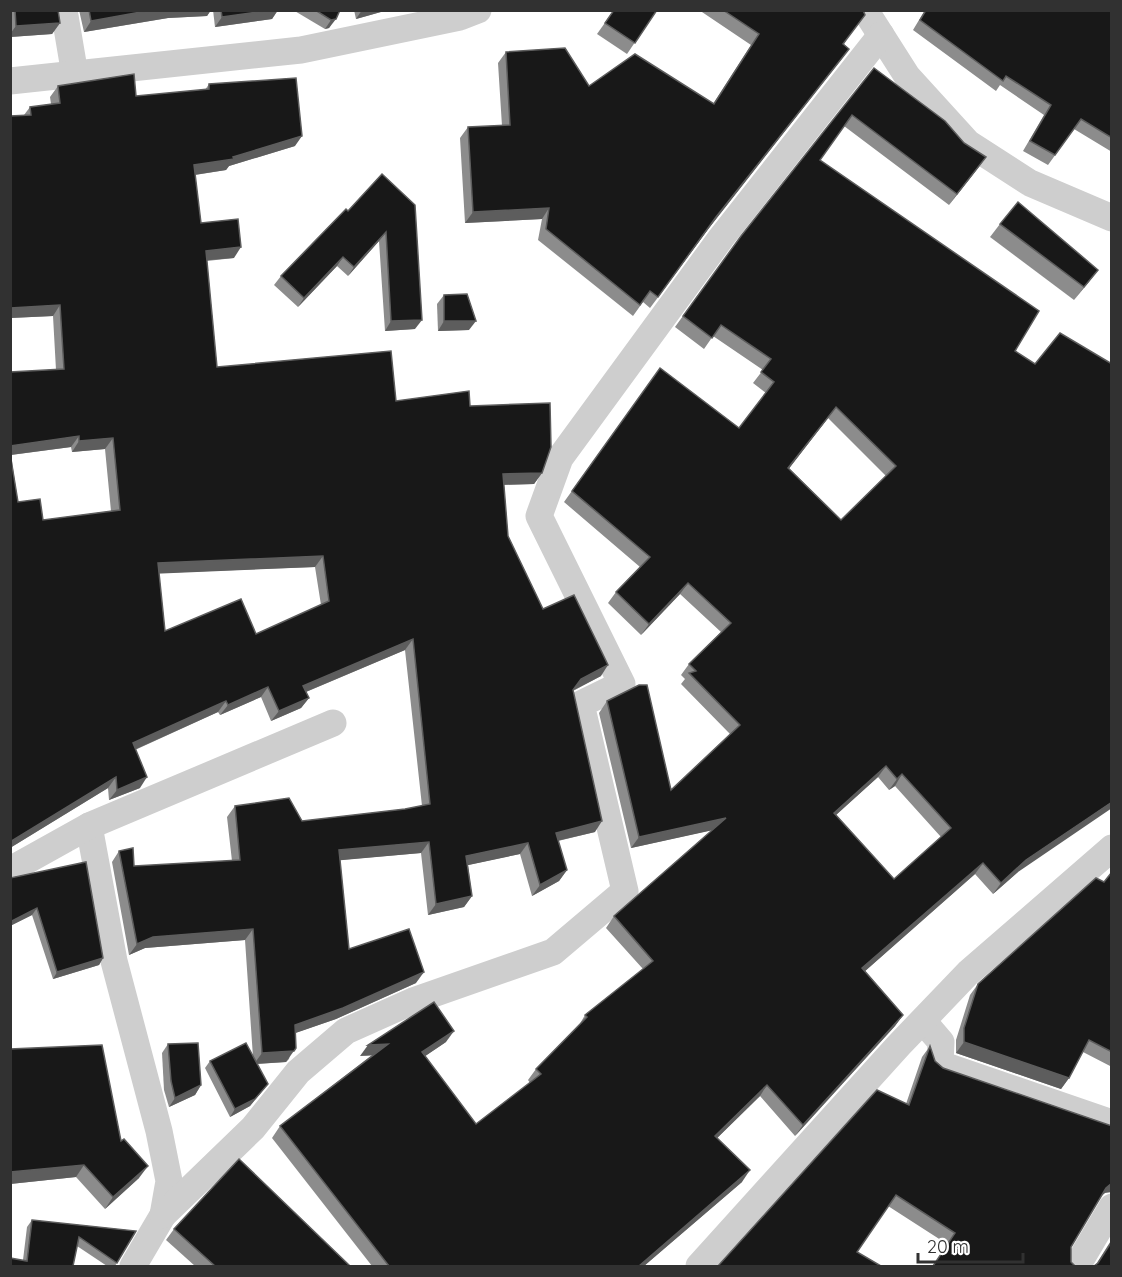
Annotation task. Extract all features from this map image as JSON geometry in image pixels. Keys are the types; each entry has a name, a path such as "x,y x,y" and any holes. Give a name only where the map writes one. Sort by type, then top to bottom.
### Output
{"street":[{"path":"64,10 75,75"},
{"path":"10,81 301,50 460,17 478,10"},
{"path":"865,10 907,76 968,143 1030,183 1112,218"},
{"path":"133,1266 163,1215 253,1128 298,1072 346,1031 413,1001 553,952 625,891 581,704 622,684 539,516 560,458 721,237 881,35"},
{"path":"10,870 89,826 333,723"},
{"path":"89,826 114,961 161,1141 169,1181 163,1215"},
{"path":"699,1266 968,973 1112,848"},
{"path":"923,1021 941,1042 940,1064 1112,1123"},
{"path":"1077,1266 1112,1208"}],"building":[{"path":"15,10 58,10 60,23 16,26"},
{"path":"89,10 152,10 91,21"},
{"path":"221,10 271,10 222,17"},
{"path":"315,10 340,10 336,19 331,20"},
{"path":"614,10 657,10 635,43 605,23"},
{"path":"723,10 863,10 865,15 843,44 849,49 716,217 658,297 650,291 640,305 546,229 549,208 473,212 468,127 510,125 506,52 565,48 589,86 635,54 714,104 759,34"},
{"path":"926,10 1112,10 1112,138 1081,119 1055,155 1030,141 1051,105 1006,76 1003,81 920,20"},
{"path":"874,68 945,121 964,143 986,157 957,194 852,115 820,160 1039,311 1015,351 1035,364 1060,333 1112,364 1112,802 1026,860 1001,883 983,863 862,968 903,1015 803,1125 767,1085 715,1136 750,1170 639,1266 389,1266 280,1126 388,1044 368,1045 434,1002 454,1031 422,1052 476,1124 541,1074 536,1069 587,1017 585,1015 653,961 614,916 726,818 639,837 607,701 639,685 647,685 671,790 740,725 689,673 696,671 689,664 731,623 688,583 649,624 616,592 650,557 572,491 660,368 739,428 774,382 761,372 771,359 721,325 712,338 683,316 741,236","holes":["836,407 896,466 841,520 788,468","886,766 897,779 902,774 951,828 894,879 834,813"]},
{"path":"134,74 136,96 209,89 209,84 296,78 302,136 233,157 234,159 194,165 201,223 238,219 241,247 206,251 217,367 391,351 396,401 469,391 470,406 550,403 551,447 542,473 503,474 508,536 543,609 574,595 608,665 581,679 573,690 602,821 556,833 567,870 540,885 528,843 466,856 472,896 436,904 429,842 339,850 349,949 409,929 424,972 343,1008 295,1025 296,1048 294,1051 262,1053 253,929 153,937 137,944 119,851 133,848 134,866 240,860 235,806 289,798 302,821 430,804 413,639 303,686 309,698 279,711 268,687 228,705 226,701 133,743 147,777 117,790 116,777 10,842 10,453 18,502 40,499 43,520 120,510 113,438 79,441 79,436 10,446 10,372 64,369 60,305 10,308 10,116 31,115 30,107 60,103 58,86","holes":["323,556 329,601 256,634 241,599 165,631 158,563"]},
{"path":"382,174 415,205 422,320 391,321 386,232 354,267 343,257 304,298 281,276 346,209 348,211"},
{"path":"1018,202 1098,270 1084,287 1000,224"},
{"path":"467,294 476,321 444,321 444,295"},
{"path":"86,862 103,958 57,972 37,908 10,922 10,878"},
{"path":"1112,872 1112,1052 1089,1040 1069,1078 964,1042 964,1028 978,984 1096,878 1104,882"},
{"path":"198,1043 201,1085 175,1098 168,1044"},
{"path":"246,1043 268,1084 255,1099 235,1109 210,1061"},
{"path":"102,1045 121,1141 124,1139 148,1166 113,1197 84,1165 10,1172 10,1049"},
{"path":"930,1046 935,1061 943,1068 1112,1126 1112,1183 1106,1188 1071,1247 1071,1262 1075,1266 933,1266 955,1233 896,1195 857,1252 881,1266 718,1266 877,1090 909,1105"},
{"path":"239,1159 350,1266 215,1266 174,1229"},
{"path":"32,1220 136,1231 117,1263 79,1237 73,1266 10,1266 10,1258 27,1261"},
{"path":"1112,1241 1112,1266 1094,1266 1098,1263"}]}
